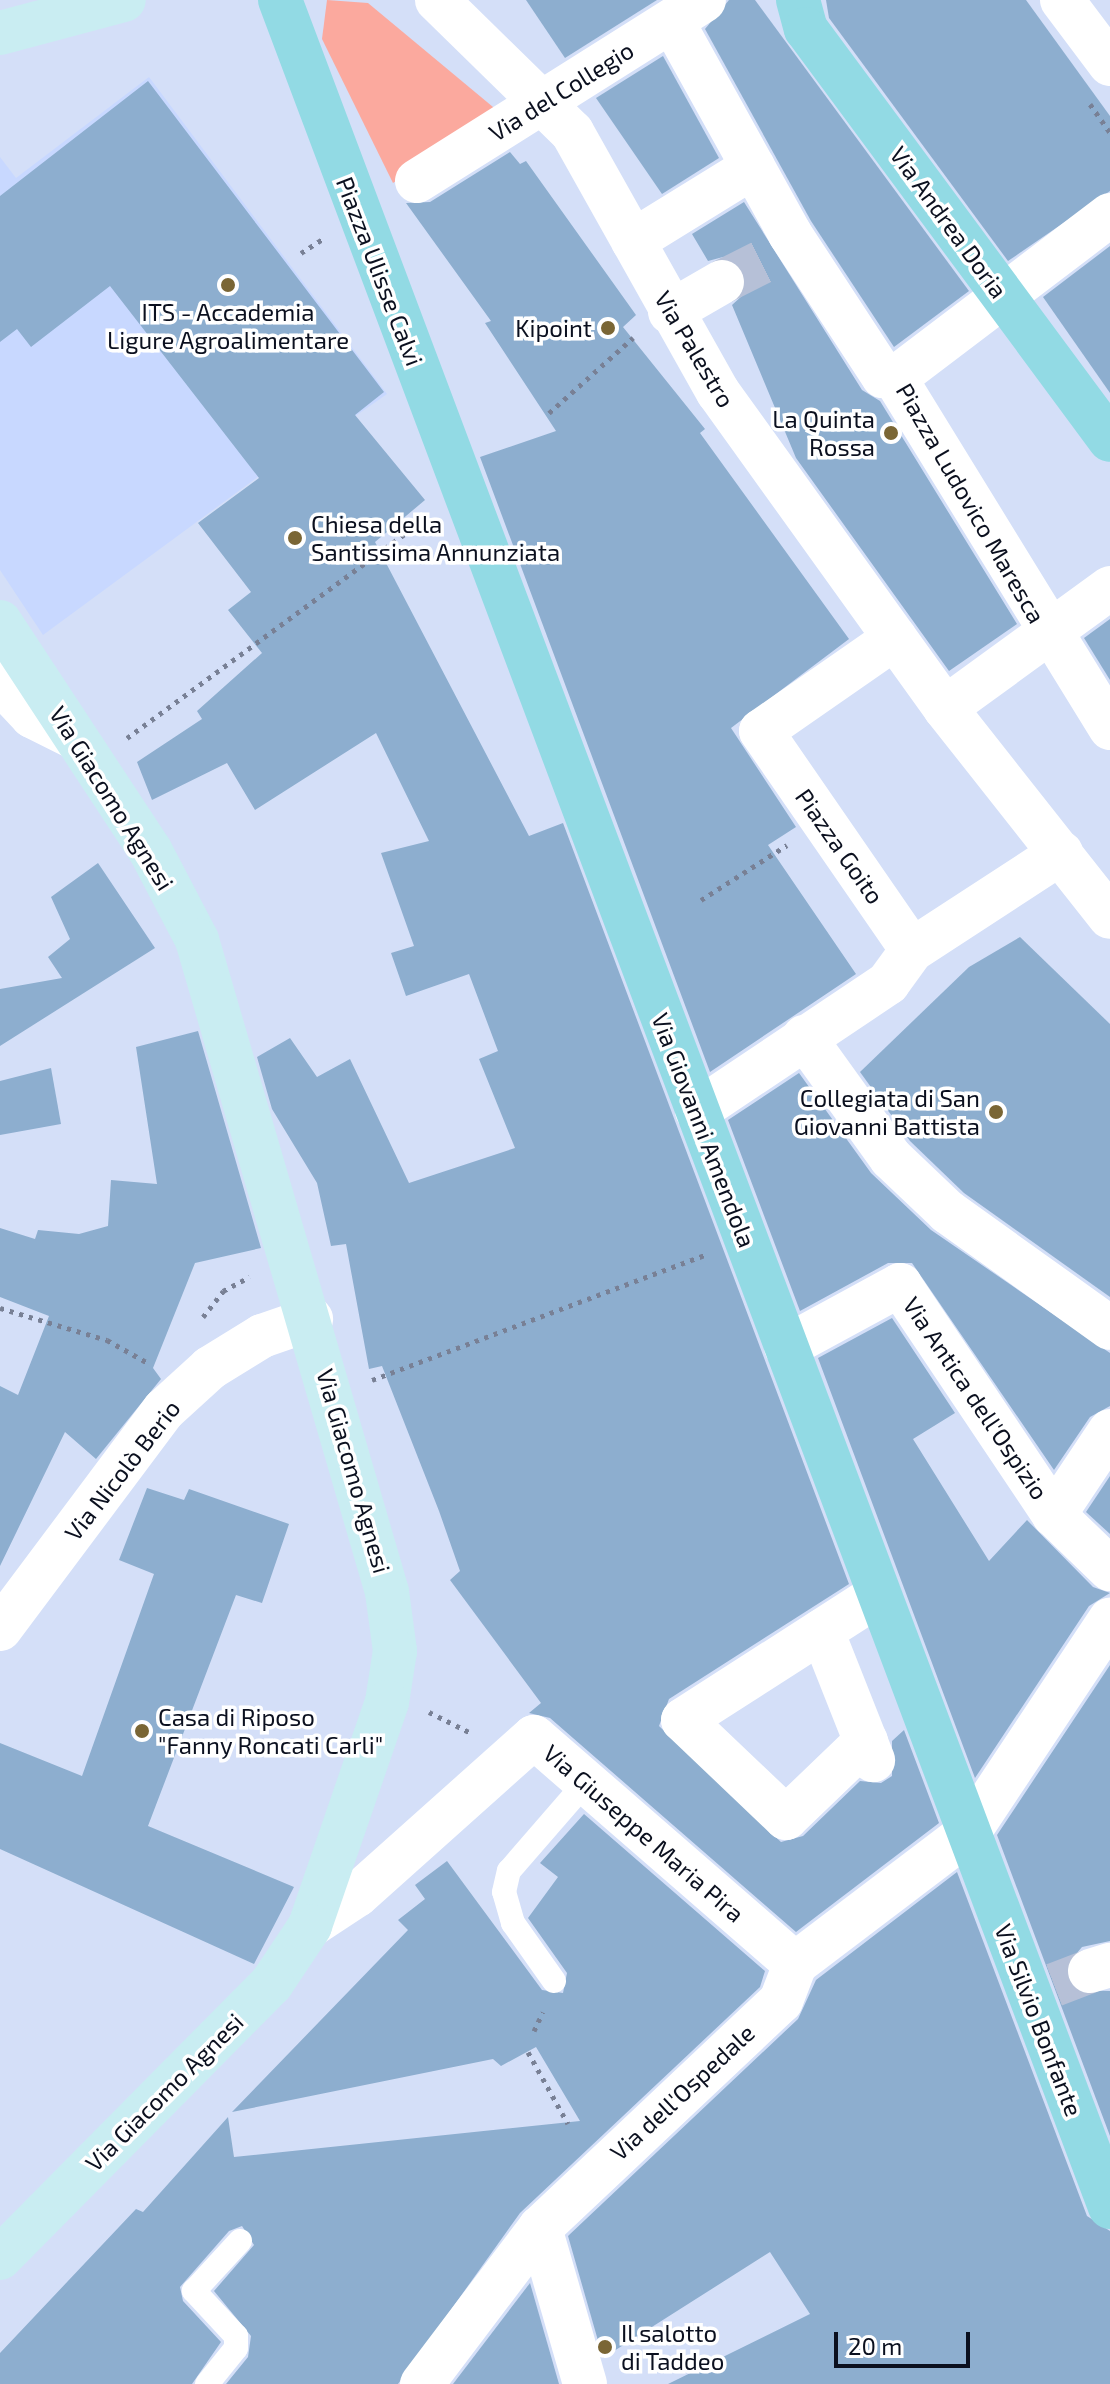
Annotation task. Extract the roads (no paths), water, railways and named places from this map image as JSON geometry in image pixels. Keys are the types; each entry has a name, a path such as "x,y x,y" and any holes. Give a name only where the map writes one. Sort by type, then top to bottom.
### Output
{"main road":[{"path":"0,33 124,0"},
{"path":"256,0 271,0"},
{"name":"Piazza Ulisse Calvi","path":"280,0 439,429"},
{"name":"Via Andrea Doria","path":"798,0 806,29 1110,440"},
{"name":"Via Giovanni Amendola","path":"439,429 969,1832"},
{"name":"Via Giacomo Agnesi","path":"0,622 150,850 197,940 311,1319 387,1592 395,1651 387,1702 310,1926 272,1983 0,2258"},
{"name":"Via Silvio Bonfante","path":"969,1832 1071,1979 1110,2207"}],"street":[{"name":"Via Palestro","path":"437,0 572,132 670,312 718,392 945,708 1110,917"},
{"path":"1062,0 1110,64"},
{"name":"Via del Collegio","path":"417,181 688,10"},
{"path":"688,10 786,250 883,376 895,378"},
{"path":"633,241 753,167"},
{"name":"Piazza Ludovico Maresca","path":"1110,215 895,378 1047,636 1110,588"},
{"path":"670,312 722,282"},
{"path":"945,708 1047,636 1110,728"},
{"name":"Piazza Goito","path":"895,638 761,731 912,950"},
{"path":"0,682 32,716 74,737"},
{"path":"697,1111 888,983 912,950 1061,853"},
{"path":"804,1037 891,1158 948,1212 1110,1328"},
{"name":"Via Antica dell'Ospizio","path":"786,1347 900,1285 1054,1515 1110,1569"},
{"name":"Via Nicolò Berio","path":"0,1629 164,1410 210,1368 262,1336 311,1319"},
{"path":"1054,1515 1107,1435"},
{"path":"822,1631 870,1750 786,1818 683,1720 879,1594"},
{"path":"795,1964 969,1832 1110,1620"},
{"name":"Via Giuseppe Maria Pira","path":"310,1926 357,1895 534,1737 795,1964"},
{"name":"Via dell'Ospedale","path":"422,2384 540,2228 781,2001 795,1964"},
{"path":"540,2228 585,2384"}],"lane":[{"path":"554,1981 513,1923 504,1892 509,1871 586,1782"},
{"path":"207,2384 236,2348 236,2336 194,2291 240,2241"}],"tunnel":[{"path":"722,282 776,255"},
{"path":"1054,1985 1090,1971"}],"place":[{"name":"ITS - Accademia Ligure Agroalimentare","path":"228,285"},
{"name":"Kipoint","path":"608,328"},
{"name":"La Quinta Rossa","path":"891,433"},
{"name":"Chiesa della Santissima Annunziata","path":"295,538"},
{"name":"Collegiata di San Giovanni Battista","path":"996,1112"},
{"name":"Casa di Riposo \"Fanny Roncati Carli\"","path":"142,1731"},
{"name":"Il salotto di Taddeo","path":"605,2347"}]}
